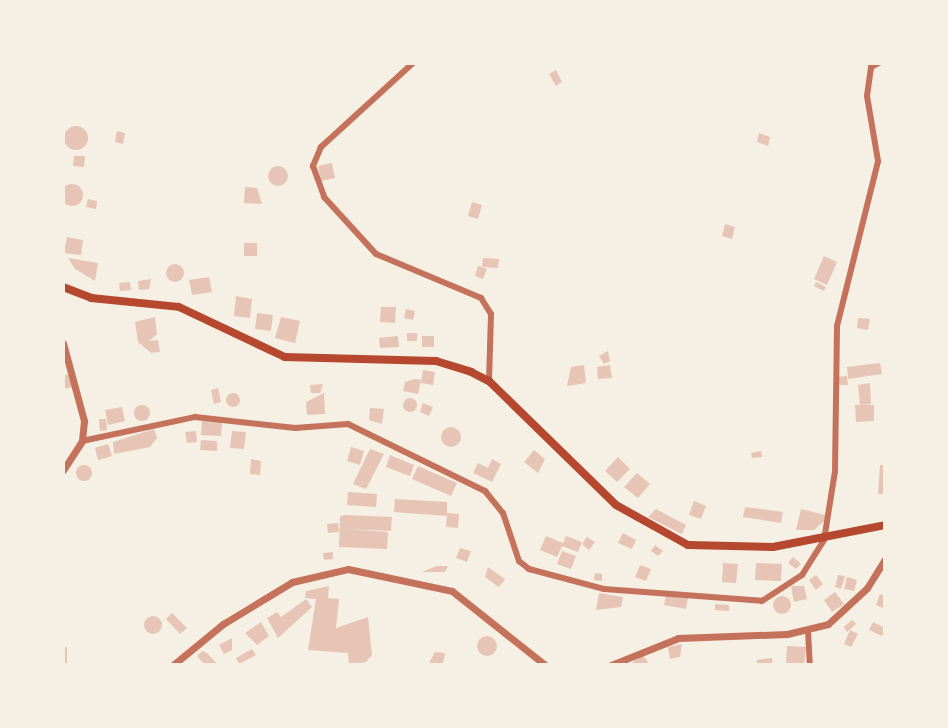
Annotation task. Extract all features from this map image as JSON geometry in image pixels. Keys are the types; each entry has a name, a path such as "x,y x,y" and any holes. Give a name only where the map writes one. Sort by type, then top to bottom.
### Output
{"main road":[{"path":"63,288 91,298 179,307 285,357 436,361 489,381 616,505 676,541 712,548 824,540 885,525"}],"street":[{"path":"413,63 320,147 313,166 324,197 376,254 481,298 491,314 489,381"},
{"path":"82,441 195,417 295,428 348,424 485,491 503,513 519,562 529,569 604,589 762,601 802,575 824,540 835,471 837,326 878,161 867,96 871,68 878,63"},
{"path":"63,343 75,373 82,441 63,470"},
{"path":"611,665 678,638 808,630 843,614 885,559"},
{"path":"173,665 223,624 292,582 348,569 452,591 545,665"},
{"path":"808,630 810,665"}],"building":[{"path":"556,70 562,82 556,86 549,74"},
{"path":"76,126 84,130 88,138 84,146 76,150 68,146 64,138 68,130"},
{"path":"117,131 125,133 123,144 115,142"},
{"path":"759,133 770,137 768,146 757,142"},
{"path":"74,156 85,156 84,167 73,166"},
{"path":"332,163 335,178 321,181 318,166"},
{"path":"278,166 285,169 288,176 285,183 278,186 271,183 268,176 271,169"},
{"path":"72,184 80,187 83,195 80,203 72,206 64,203 61,195 64,187"},
{"path":"245,187 257,188 262,204 244,203"},
{"path":"88,199 97,201 96,209 86,207"},
{"path":"472,202 482,205 478,219 468,216"},
{"path":"725,224 735,227 732,239 722,236"},
{"path":"67,237 83,240 81,255 64,253"},
{"path":"244,243 257,243 257,256 244,256"},
{"path":"824,256 837,262 827,285 814,279"},
{"path":"68,258 98,263 95,281 75,269"},
{"path":"483,258 499,259 498,268 482,267"},
{"path":"175,264 181,267 184,273 181,279 175,282 169,279 166,273 169,267"},
{"path":"478,266 487,269 483,279 475,276"},
{"path":"209,277 212,292 192,295 189,280"},
{"path":"151,279 149,289 139,290 138,281"},
{"path":"130,282 131,290 120,291 119,283"},
{"path":"816,282 826,287 824,291 814,286"},
{"path":"236,296 252,299 250,318 234,316"},
{"path":"381,307 396,307 395,323 380,322"},
{"path":"406,309 415,311 413,320 404,318"},
{"path":"257,313 273,315 271,331 255,329"},
{"path":"155,317 157,334 149,341 158,340 160,352 151,353 138,342 135,322"},
{"path":"281,317 300,321 295,343 275,338"},
{"path":"858,318 870,319 868,330 857,328"},
{"path":"407,333 417,333 417,341 407,341"},
{"path":"398,336 399,347 380,348 379,338"},
{"path":"422,336 434,336 434,347 422,347"},
{"path":"608,351 610,361 604,364 599,356"},
{"path":"880,363 882,374 848,379 847,367"},
{"path":"584,365 586,383 567,386 571,367"},
{"path":"610,365 612,378 598,379 597,367"},
{"path":"423,370 435,372 433,385 421,383"},
{"path":"74,374 74,387 63,389 63,375"},
{"path":"847,376 848,385 838,385 837,377"},
{"path":"421,380 418,394 403,391 405,382"},
{"path":"870,383 871,404 860,405 858,385"},
{"path":"323,384 320,393 311,393 310,385"},
{"path":"218,388 221,402 214,404 211,390"},
{"path":"233,393 238,395 238,405 233,407 228,405 226,400 228,395"},
{"path":"324,393 325,414 307,415 306,402"},
{"path":"410,398 415,400 415,410 410,412 405,410 403,405 405,400"},
{"path":"423,403 433,407 429,416 420,412"},
{"path":"139,405 145,405 150,413 148,419 139,421 134,416 134,410"},
{"path":"855,405 874,405 874,421 856,422"},
{"path":"122,407 125,421 108,425 105,410"},
{"path":"370,408 384,409 382,424 369,420"},
{"path":"99,419 106,419 107,430 100,431"},
{"path":"202,421 222,422 221,436 201,435"},
{"path":"451,427 458,430 461,437 458,444 451,447 444,444 441,437 444,430"},
{"path":"154,429 157,438 150,447 114,454 113,442"},
{"path":"196,431 197,442 187,443 185,432"},
{"path":"232,431 246,432 244,449 230,448"},
{"path":"201,440 217,441 217,451 200,450"},
{"path":"108,444 112,456 98,460 95,448"},
{"path":"351,447 364,451 360,465 347,461"},
{"path":"370,449 384,454 366,489 353,484"},
{"path":"534,450 545,459 538,473 524,462"},
{"path":"761,451 762,457 752,458 751,453"},
{"path":"390,455 414,465 410,476 386,467"},
{"path":"618,457 630,469 617,482 605,471"},
{"path":"251,459 261,461 260,475 250,474"},
{"path":"492,459 501,464 492,482 473,473 478,463 488,468"},
{"path":"84,465 90,467 90,479 84,481 78,479 76,473 78,467"},
{"path":"880,465 885,465 885,494 878,494"},
{"path":"418,466 457,483 451,496 412,479"},
{"path":"637,473 650,484 638,498 624,487"},
{"path":"348,492 377,494 376,507 347,505"},
{"path":"395,499 447,502 447,513 459,514 458,528 446,527 447,516 394,512"},
{"path":"694,501 706,506 701,519 689,515"},
{"path":"745,507 783,512 781,523 743,517"},
{"path":"656,509 686,525 682,534 648,517"},
{"path":"801,509 825,515 824,521 814,530 796,530"},
{"path":"340,516 392,517 391,531 346,529 388,532 387,549 339,547"},
{"path":"338,523 339,532 328,533 327,524"},
{"path":"623,533 636,540 632,549 618,543"},
{"path":"546,536 563,543 566,536 582,542 578,552 562,546 557,557 540,550"},
{"path":"587,537 595,542 589,550 582,544"},
{"path":"655,545 663,551 658,556 651,551"},
{"path":"460,548 471,551 467,562 456,558"},
{"path":"562,551 576,556 571,569 557,564"},
{"path":"333,552 333,559 324,560 323,553"},
{"path":"793,557 801,564 796,569 788,563"},
{"path":"723,563 738,564 736,583 722,582"},
{"path":"756,563 782,564 781,581 755,580"},
{"path":"640,565 651,569 646,581 635,577"},
{"path":"437,566 448,566 445,572 422,572"},
{"path":"488,567 505,579 499,587 485,577"},
{"path":"595,573 602,574 602,581 594,580"},
{"path":"816,575 823,584 816,590 809,580"},
{"path":"838,575 845,576 841,589 835,587"},
{"path":"847,577 857,580 854,591 844,589"},
{"path":"329,586 328,598 339,599 336,628 368,617 372,655 366,662 349,665 348,653 308,650 316,599 305,598 306,591"},
{"path":"791,586 804,586 807,599 794,602"},
{"path":"835,592 844,604 832,612 824,600"},
{"path":"599,593 623,597 621,607 596,610"},
{"path":"880,594 885,596 885,609 876,605"},
{"path":"666,595 688,598 686,609 664,605"},
{"path":"782,596 788,599 791,605 788,611 782,614 776,611 773,605 776,599"},
{"path":"306,599 312,607 278,638 267,618 277,612 281,617"},
{"path":"715,604 729,605 729,611 715,610"},
{"path":"172,613 187,628 180,634 166,619"},
{"path":"153,616 159,619 162,625 159,631 153,634 147,631 144,625 147,619"},
{"path":"852,620 856,624 847,632 844,627"},
{"path":"261,622 269,636 257,645 245,633"},
{"path":"873,622 885,628 882,636 869,630"},
{"path":"850,630 858,634 851,647 844,644"},
{"path":"487,636 494,639 497,646 494,653 487,656 480,653 477,646 480,639"},
{"path":"232,638 232,650 224,654 219,645"},
{"path":"682,644 680,657 670,659 668,647"},
{"path":"787,646 806,647 804,665 786,665"},
{"path":"63,647 67,647 67,664 63,664"},
{"path":"252,649 256,655 239,664 236,658"},
{"path":"202,651 218,665 205,665 197,656"},
{"path":"435,652 445,653 443,665 428,665"},
{"path":"643,655 650,665 633,665 632,663"},
{"path":"772,658 773,665 757,665 757,660"}]}
